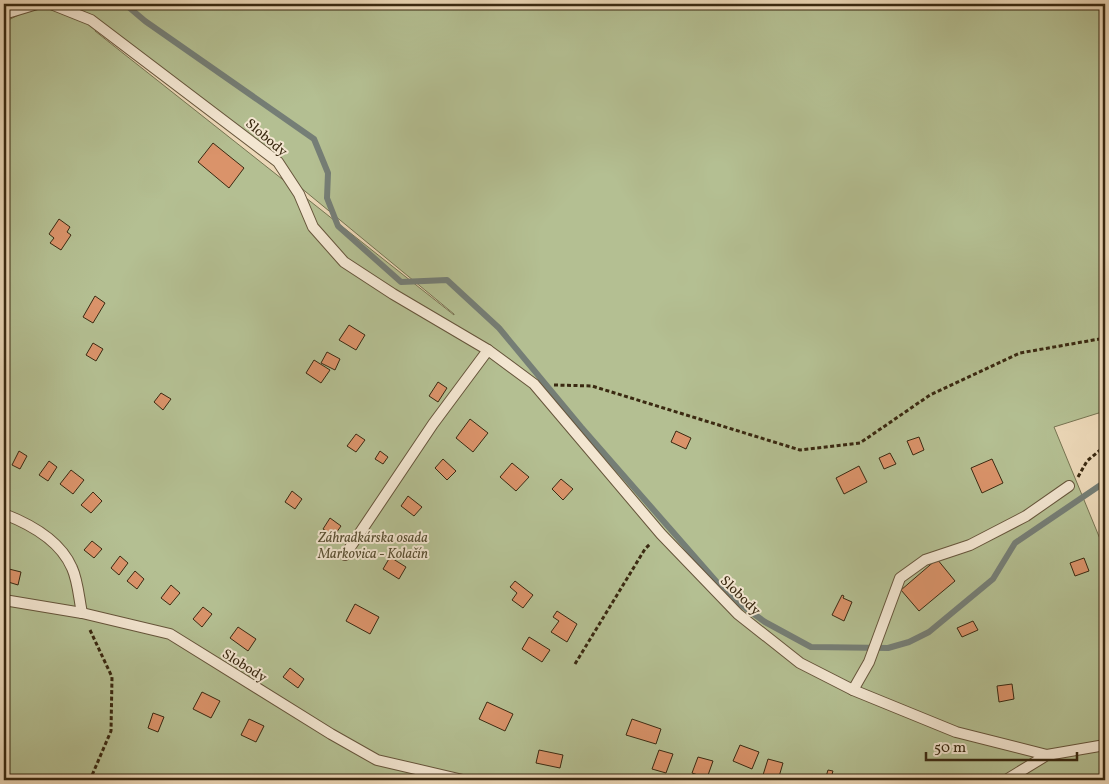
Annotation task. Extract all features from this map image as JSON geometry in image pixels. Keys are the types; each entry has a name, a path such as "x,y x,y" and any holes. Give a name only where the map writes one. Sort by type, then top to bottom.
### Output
{"lane":[{"path":"4,14 37,4"},
{"name":"Slobody","path":"51,4 91,20 278,162 299,194 313,227 344,262 393,294 488,350 534,384 662,534 746,620 800,663 853,690 956,732 1047,755"},
{"path":"345,555 433,424 488,350"},
{"path":"853,690 869,662 900,578 924,560 970,546 1026,516 1069,486"},
{"path":"4,514 24,522 58,546 72,568 82,613"},
{"name":"Slobody","path":"4,600 82,613 170,634 331,734 377,760 463,780"},
{"name":"Slobody","path":"1006,780 1047,755 1105,745"}],"path":[{"path":"562,385 592,386 800,450 860,443 930,395 1020,353 1105,338"},
{"path":"1069,486 1078,478 1087,461 1105,446"},
{"path":"575,664 645,550 662,534"},
{"path":"82,613 112,677 111,732 90,780"}],"green space":[{"name":"Záhradkárska osada Markovica - Kolačín","path":"4,4 1105,4 1105,411 1054,427 1105,551 1105,780 4,780 4,22 25,12 4,18","holes":["101,23 454,314 95,31"]}],"building":[{"path":"213,143 244,168 229,188 198,162"},
{"path":"59,219 70,227 67,232 71,235 61,250 50,243 54,238 49,234"},
{"path":"95,296 105,303 93,323 83,317"},
{"path":"349,325 365,335 356,350 339,340"},
{"path":"93,343 103,349 96,361 86,355"},
{"path":"327,352 340,359 335,370 321,363"},
{"path":"314,360 330,370 321,383 306,373"},
{"path":"438,382 447,388 438,402 429,396"},
{"path":"161,393 171,399 163,410 154,402"},
{"path":"470,419 488,433 473,452 456,438"},
{"path":"676,431 691,438 686,449 671,442"},
{"path":"356,434 365,440 356,452 347,446"},
{"path":"919,437 924,450 913,455 907,441"},
{"path":"19,451 27,456 20,469 12,465"},
{"path":"380,451 388,457 383,464 375,459"},
{"path":"890,453 896,464 884,469 879,458"},
{"path":"443,459 456,471 447,480 435,468"},
{"path":"992,459 1003,483 982,493 971,468"},
{"path":"49,461 57,467 48,481 39,475"},
{"path":"512,463 529,477 516,491 500,477"},
{"path":"859,466 867,482 844,494 836,478"},
{"path":"71,470 84,480 73,494 60,484"},
{"path":"561,479 573,489 563,500 552,489"},
{"path":"292,491 302,499 295,509 285,502"},
{"path":"93,492 102,501 91,513 81,505"},
{"path":"408,496 422,507 414,516 401,506"},
{"path":"330,518 341,526 334,536 323,529"},
{"path":"92,541 102,549 94,558 84,550"},
{"path":"120,556 128,563 119,575 111,568"},
{"path":"390,557 406,567 399,579 383,569"},
{"path":"1084,558 1089,571 1075,576 1070,563"},
{"path":"937,559 955,581 919,611 901,590"},
{"path":"9,569 21,572 18,585 5,581"},
{"path":"135,571 144,579 137,589 127,581"},
{"path":"515,581 533,595 523,608 512,600 517,593 510,587"},
{"path":"171,585 180,593 170,605 161,598"},
{"path":"842,595 844,596 843,598 852,602 844,621 832,615"},
{"path":"355,604 379,617 370,634 346,621"},
{"path":"203,607 212,614 202,627 193,619"},
{"path":"557,611 577,624 567,642 551,632 559,621 553,617"},
{"path":"973,621 978,630 962,637 957,628"},
{"path":"238,627 256,639 248,651 230,638"},
{"path":"529,637 550,650 542,662 522,649"},
{"path":"290,668 304,679 298,688 283,677"},
{"path":"1012,684 1014,699 999,702 997,686"},
{"path":"202,692 220,701 211,718 193,709"},
{"path":"487,702 513,714 505,731 479,719"},
{"path":"153,713 164,717 158,732 148,728"},
{"path":"249,719 264,726 256,742 241,735"},
{"path":"632,719 661,729 656,744 626,735"},
{"path":"740,745 759,752 752,769 733,761"},
{"path":"539,750 563,755 560,768 536,763"},
{"path":"659,750 673,754 666,773 652,769"},
{"path":"698,757 713,761 707,778 692,773"},
{"path":"768,759 783,763 778,780 763,775"},
{"path":"828,770 833,771 832,774 841,777 840,780 825,780"}],"waterway":[{"path":"125,4 145,21 314,139 328,173 327,198 338,226 401,282 447,280 499,328 581,427 729,596 765,622 811,647 888,648 909,642 929,632 993,579 1015,543 1105,482"}]}
